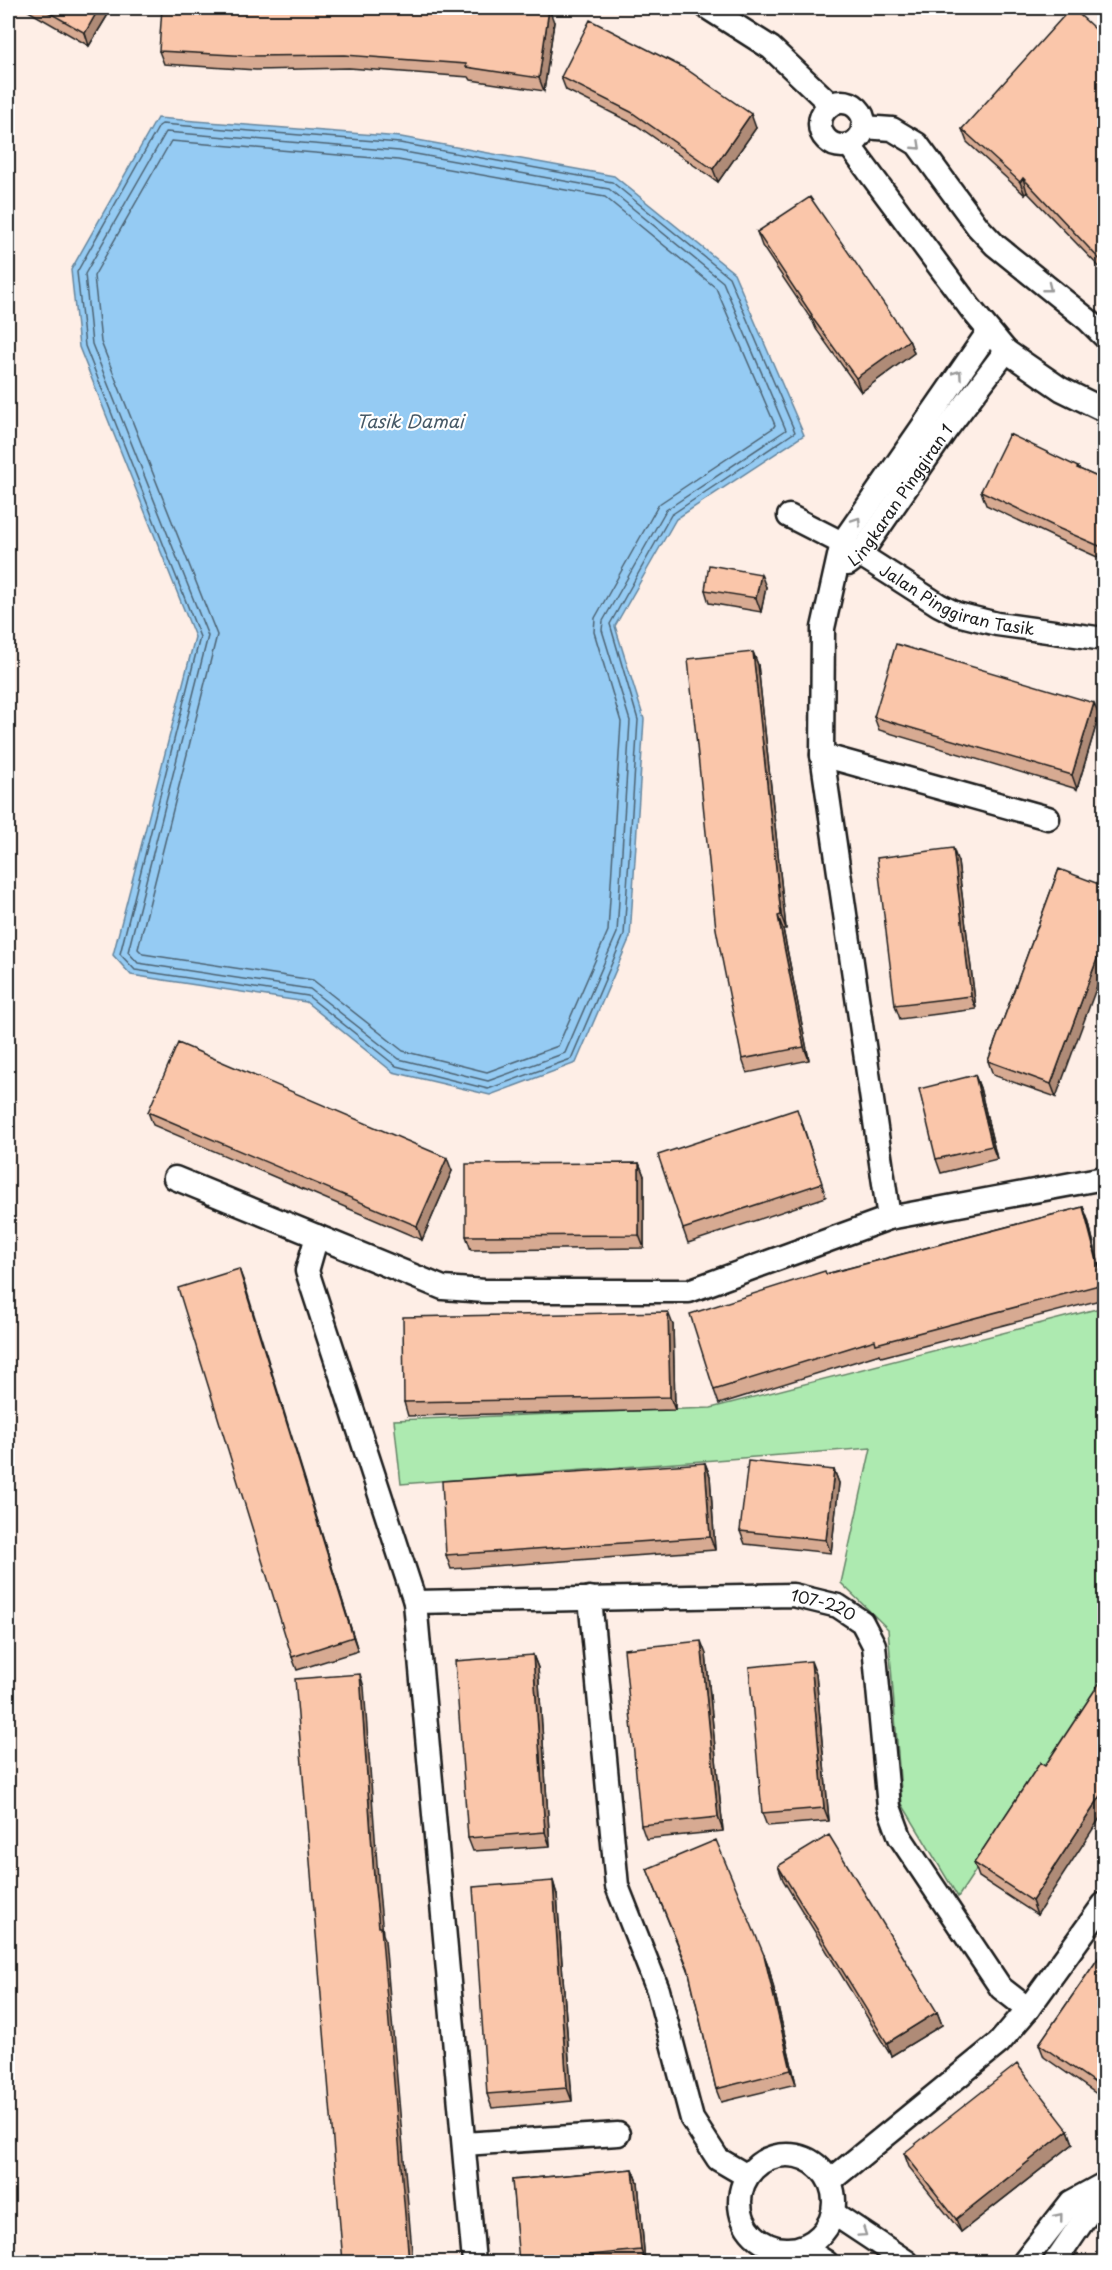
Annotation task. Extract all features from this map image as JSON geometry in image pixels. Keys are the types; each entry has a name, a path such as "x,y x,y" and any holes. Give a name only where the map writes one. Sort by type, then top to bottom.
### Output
{"street":[{"path":"708,8 771,48 830,105"},
{"path":"1104,336 1088,320 995,245 978,227 917,144 892,129 856,136 842,146 828,142 820,130 821,116 830,105 837,102 851,103 861,113 856,136 971,309 1006,351 1031,370 1060,389 1104,410"},
{"name":"Lingkaran Pinggiran 1","path":"822,755 823,628 835,574 989,331"},
{"name":"Lingkaran Pinggiran 1","path":"851,549 1006,351"},
{"name":"Jalan Pinggiran Tasik","path":"789,516 851,549 957,614 997,624 1104,639"},
{"path":"889,1218 822,755 1048,818"},
{"path":"175,1178 443,1288 485,1292 689,1291 889,1218 1104,1178"},
{"path":"317,1236 308,1271 415,1602 474,2262"},
{"name":"107-220","path":"415,1602 793,1595 838,1606 862,1622 874,1646 889,1807 900,1837 1001,1988 1028,2009"},
{"path":"590,1598 616,1886 658,1990 692,2119 718,2159 747,2176"},
{"path":"830,2181 999,2043 1028,2009 1104,1904"},
{"path":"464,2144 618,2134"},
{"path":"783,2155 797,2156 810,2161 821,2169 830,2181 834,2197 833,2213 826,2228 816,2240 802,2247 769,2255 749,2231 742,2218 741,2189 747,2176 763,2162 783,2155"},
{"path":"1024,2262 1071,2202 1104,2184"},
{"path":"1054,2262 1104,2190"},
{"path":"833,2213 907,2262"},
{"path":"802,2247 826,2262"}],"green space":[{"path":"1104,1307 1104,1676 958,1897 902,1804 888,1629 841,1583 871,1448 401,1484 394,1420 711,1408"}],"water":[{"name":"Tasik Damai","path":"157,118 401,137 614,176 734,273 804,435 676,519 615,626 644,719 630,937 576,1063 490,1095 393,1072 306,1002 131,975 113,955 195,637 79,347 71,270"}],"building":[{"path":"41,8 99,8 85,33"},
{"path":"162,8 549,9 539,78 466,67 466,64 344,55 251,56 159,51"},
{"path":"1071,8 1104,37 1104,264 1023,178 1020,182 962,129"},
{"path":"590,20 686,69 751,114 713,169 631,112 561,77"},
{"path":"810,197 909,340 856,378 811,316 757,232"},
{"path":"1009,434 1104,480 1104,548 981,491"},
{"path":"709,565 761,574 756,598 705,590"},
{"path":"896,644 1094,703 1072,775 874,717"},
{"path":"753,652 781,915 778,916 804,1047 742,1059 716,929 688,659"},
{"path":"953,848 971,996 895,1005 877,858"},
{"path":"1059,869 1104,886 1104,940 1051,1084 988,1061"},
{"path":"178,1043 447,1158 417,1226 148,1112"},
{"path":"975,1075 992,1146 936,1159 919,1089"},
{"path":"797,1109 822,1183 683,1229 658,1155"},
{"path":"639,1163 639,1235 466,1236 466,1164"},
{"path":"1083,1207 1103,1284 876,1344 875,1340 714,1390 690,1314 825,1271 826,1274"},
{"path":"239,1269 353,1637 292,1657 178,1288"},
{"path":"668,1312 670,1397 404,1402 403,1317"},
{"path":"748,1461 834,1470 826,1540 740,1531"},
{"path":"705,1463 710,1537 446,1555 442,1481"},
{"path":"701,1641 718,1817 641,1825 624,1649"},
{"path":"533,1655 545,1832 468,1838 455,1661"},
{"path":"811,1661 824,1808 762,1813 749,1667"},
{"path":"360,1674 374,1878 379,1927 381,1927 409,2262 343,2262 295,1679"},
{"path":"1104,1676 1104,1791 1032,1901 974,1863 1040,1763 1045,1766"},
{"path":"829,1835 937,2012 887,2043 778,1866"},
{"path":"716,1840 764,1955 791,2070 716,2089 688,1968 647,1869"},
{"path":"553,1881 567,2088 487,2094 473,1887"},
{"path":"1104,1950 1104,2089 1039,2044"},
{"path":"1017,2064 1068,2130 956,2219 904,2153"},
{"path":"633,2169 641,2250 519,2262 512,2180"}]}
